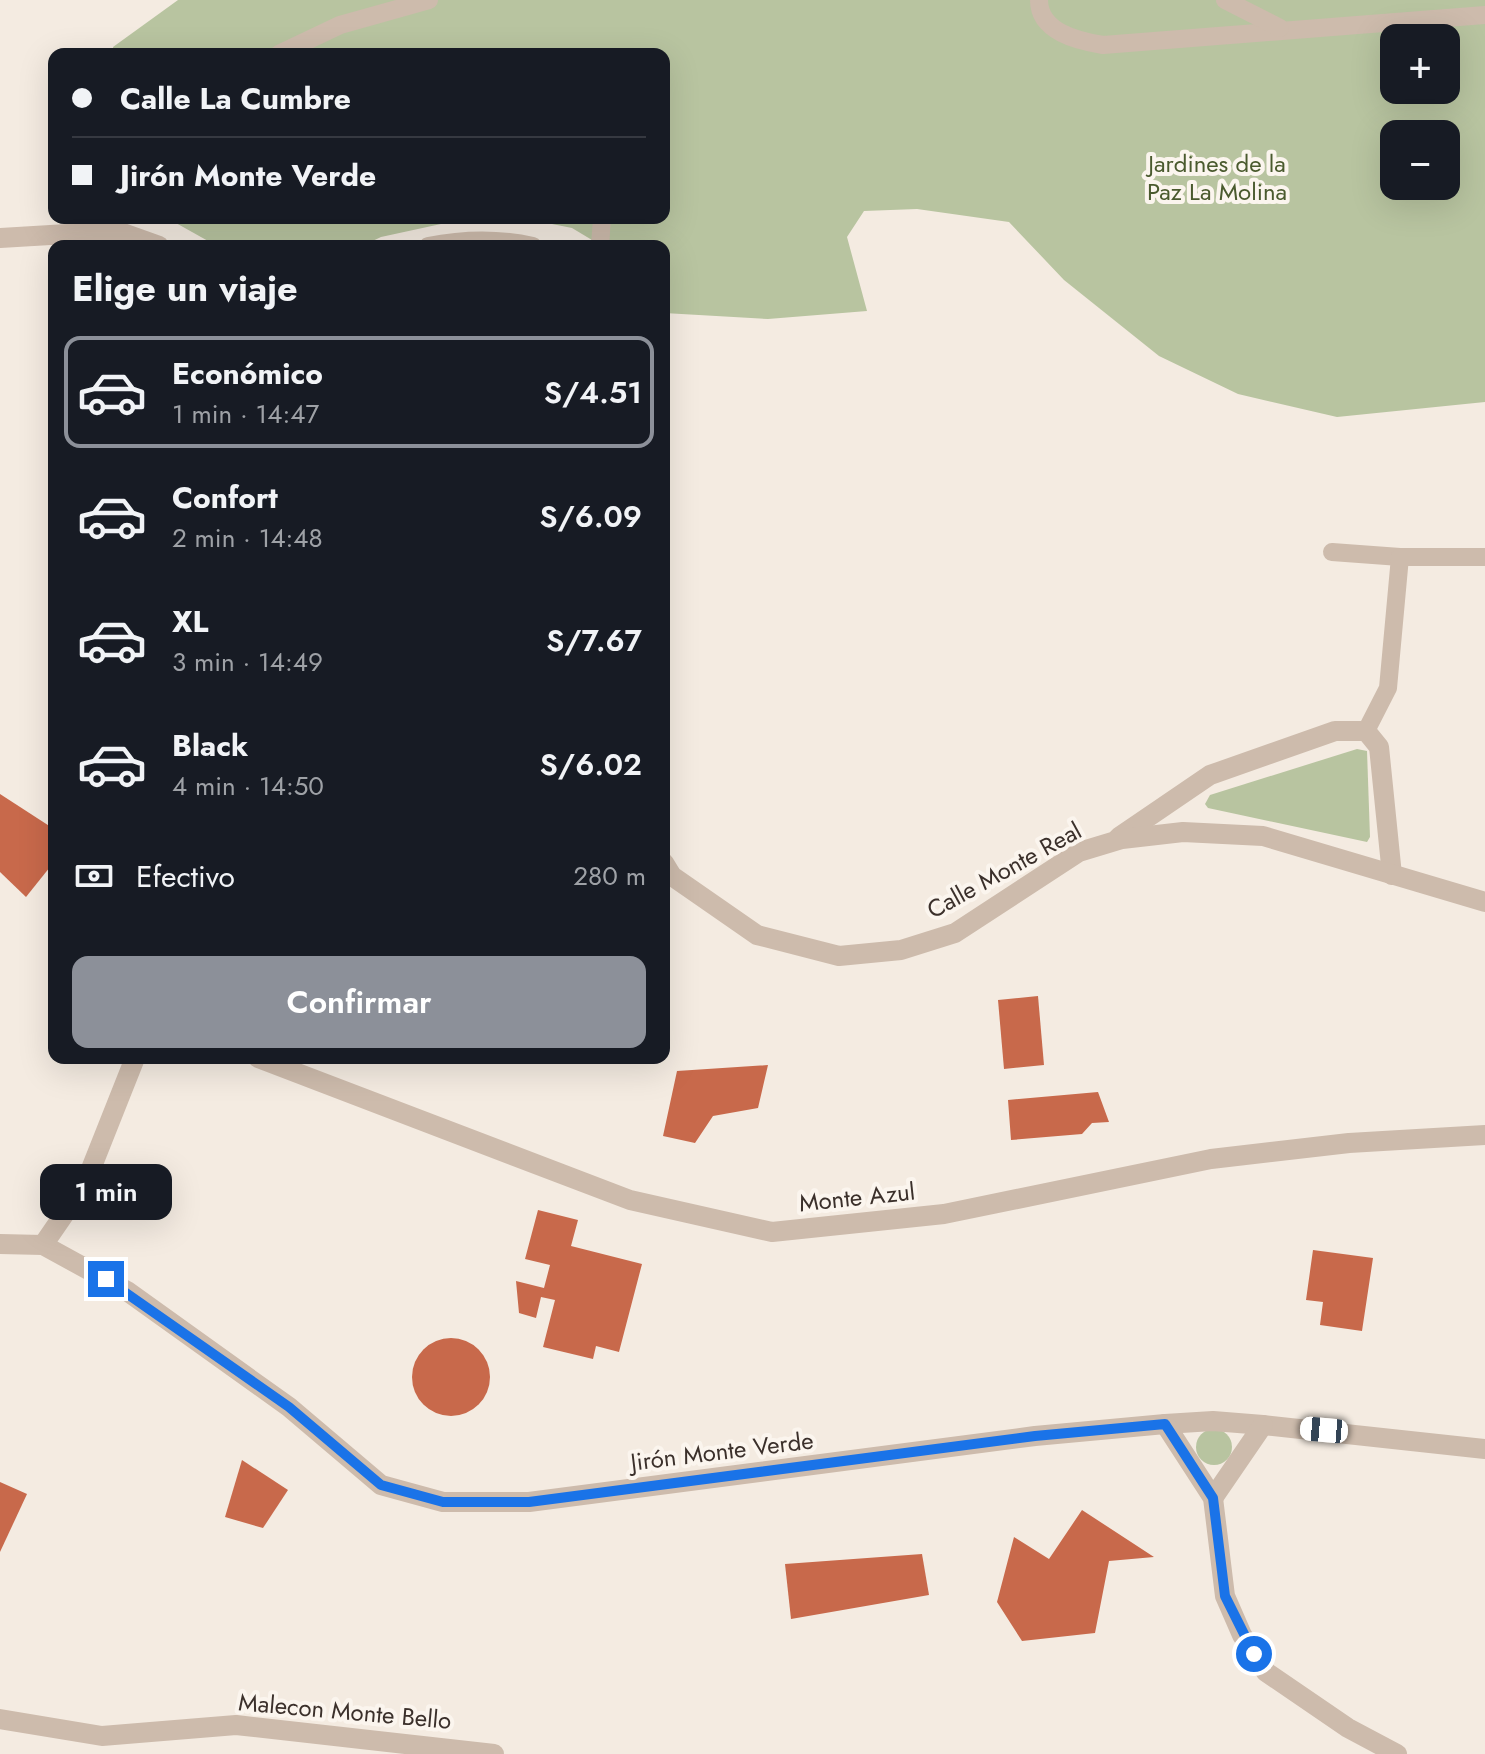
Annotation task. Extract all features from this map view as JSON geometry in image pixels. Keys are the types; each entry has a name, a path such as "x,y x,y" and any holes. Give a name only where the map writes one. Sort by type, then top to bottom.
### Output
{"street":[{"path":"0,238 117,231 142,240"},
{"path":"1112,842 1210,775 1335,731 1366,731 1379,747 1392,875"},
{"name":"Calle Monte Real","path":"670,873 757,935 839,956 901,950 955,933 1079,852 1112,842 1183,832 1263,836 1485,902"},
{"path":"0,1244 43,1245 85,1184 133,1064"},
{"name":"Monte Azul","path":"274,1064 630,1200 772,1232 944,1214 1211,1159 1349,1143 1485,1135"},
{"name":"Jirón Monte Verde","path":"43,1245 139,1300 289,1407 381,1485 443,1502 529,1502 1035,1436 1213,1421 1485,1449"},
{"path":"1165,1424 1213,1498 1225,1596 1242,1635 1266,1672 1348,1728 1397,1754"},
{"path":"1213,1498 1263,1425"},
{"name":"Malecon Monte Bello","path":"0,1719 102,1736 236,1725 494,1754"}],"lane":[{"path":"292,48 340,25 429,0"},
{"path":"1039,0 1039,8 1052,26 1075,40 1103,45 1485,15"},
{"path":"1225,0 1283,30"},
{"path":"457,240 506,240"},
{"path":"1332,552 1400,557 1485,557"},
{"path":"1366,731 1388,688 1400,557"}],"green space":[{"name":"Jardines de la Paz La Molina","path":"178,0 1485,0 1485,402 1337,417 1238,394 1159,356 1064,280 1009,222 917,209 864,211 847,237 867,311 768,319 670,313 670,240 592,240 572,228 552,224 670,224 670,48 113,47"},
{"name":"Jardines de la Paz La Molina","path":"178,224 441,224 375,240 206,240"},
{"path":"1357,749 1367,751 1370,837 1367,842 1208,808 1205,804 1210,795"},
{"path":"1214,1429 1226,1435 1232,1447 1226,1459 1214,1465 1202,1459 1196,1447 1202,1435"}],"building":[{"path":"0,794 48,825 48,870 26,897 0,872"},
{"path":"1038,996 1044,1065 1004,1069 998,1000"},
{"path":"768,1065 758,1108 713,1116 695,1143 663,1136 677,1071"},
{"path":"1098,1092 1109,1122 1092,1123 1082,1134 1011,1140 1008,1100"},
{"path":"538,1210 578,1220 571,1246 642,1264 619,1352 596,1346 593,1359 543,1347 555,1300 541,1297 536,1318 519,1313 516,1281 544,1288 550,1265 525,1259"},
{"path":"1313,1250 1373,1258 1362,1331 1320,1325 1323,1302 1306,1300"},
{"path":"451,1338 466,1341 483,1355 490,1377 487,1392 473,1409 451,1416 436,1413 419,1399 412,1377 415,1362 429,1345"},
{"path":"242,1460 288,1490 263,1528 225,1517"},
{"path":"0,1482 27,1494 0,1552"},
{"path":"1082,1510 1154,1557 1109,1561 1095,1633 1022,1641 997,1602 1014,1537 1049,1559"},
{"path":"922,1554 929,1595 791,1619 785,1564"}],"route":[{"path":"106,1279 289,1407 381,1485 443,1502 529,1502 1035,1436 1165,1424 1213,1498 1225,1596 1254,1654"}]}
